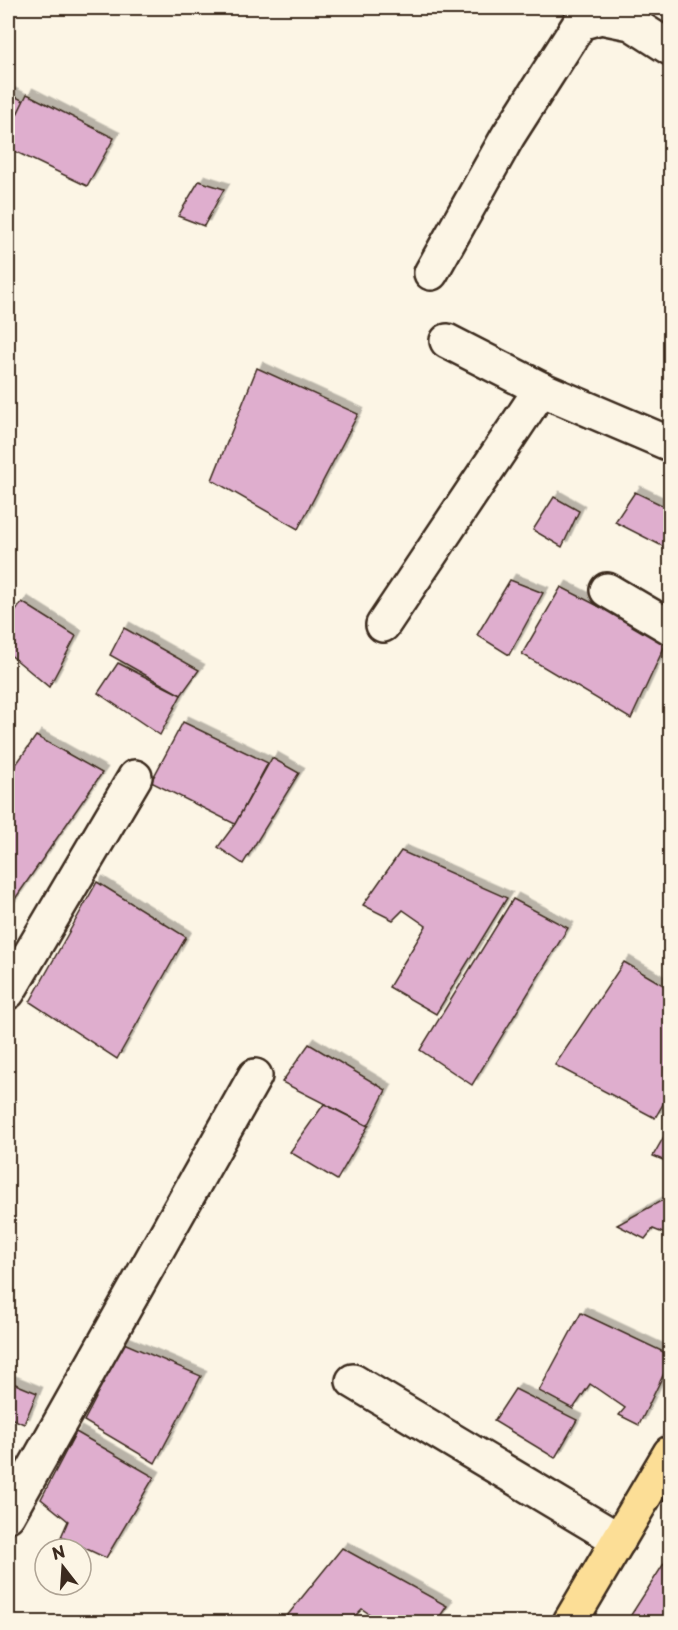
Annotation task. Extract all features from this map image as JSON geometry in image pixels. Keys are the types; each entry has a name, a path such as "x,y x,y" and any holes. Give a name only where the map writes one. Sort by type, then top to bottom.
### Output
{"highway":[{"path":"570,1623 670,1453"}],"street":[{"path":"431,273 508,136 580,23 601,17 631,22 670,48"},
{"path":"447,341 541,389 670,444"},
{"path":"383,625 541,389"},
{"path":"607,590 670,627"},
{"path":"8,992 135,777"},
{"path":"8,1515 255,1076"},
{"path":"353,1381 619,1540"}],"building":[{"path":"8,93 24,101 8,133"},
{"path":"27,94 114,138 87,186 8,148 8,133"},
{"path":"199,181 224,189 204,226 178,216"},
{"path":"257,368 358,414 298,529 212,480"},
{"path":"635,492 670,509 670,550 615,522"},
{"path":"554,497 579,511 562,547 533,530"},
{"path":"510,580 543,593 509,655 477,635"},
{"path":"561,587 667,641 631,719 522,654"},
{"path":"22,602 76,636 49,687 8,653 8,622"},
{"path":"124,628 199,670 181,695 110,655"},
{"path":"118,663 181,695 160,735 98,693"},
{"path":"183,722 268,763 235,824 151,782"},
{"path":"36,736 102,773 8,909 8,776"},
{"path":"272,758 299,773 243,864 218,847 235,824"},
{"path":"401,851 507,898 436,1014 389,987 426,926 403,910 393,920 363,905"},
{"path":"97,882 186,937 117,1059 30,1002"},
{"path":"513,899 568,928 472,1085 420,1050"},
{"path":"624,962 670,989 670,1092 655,1118 555,1065"},
{"path":"309,1044 386,1090 368,1126 282,1082"},
{"path":"324,1104 368,1126 337,1180 290,1152"},
{"path":"670,1126 670,1163 653,1156"},
{"path":"670,1196 670,1236 653,1229 645,1239 617,1225"},
{"path":"581,1313 670,1355 670,1361 639,1425 619,1415 625,1408 590,1384 573,1409 539,1391"},
{"path":"112,1338 201,1376 155,1463 84,1421 96,1398 86,1389"},
{"path":"8,1381 37,1393 24,1424 8,1417"},
{"path":"515,1389 577,1420 555,1458 494,1421"},
{"path":"76,1432 154,1477 106,1558 93,1552 93,1537 61,1537 68,1521 41,1499"},
{"path":"342,1548 447,1606 436,1622 381,1622 362,1609 349,1622 282,1622"},
{"path":"670,1554 670,1622 635,1622 629,1618"}]}
